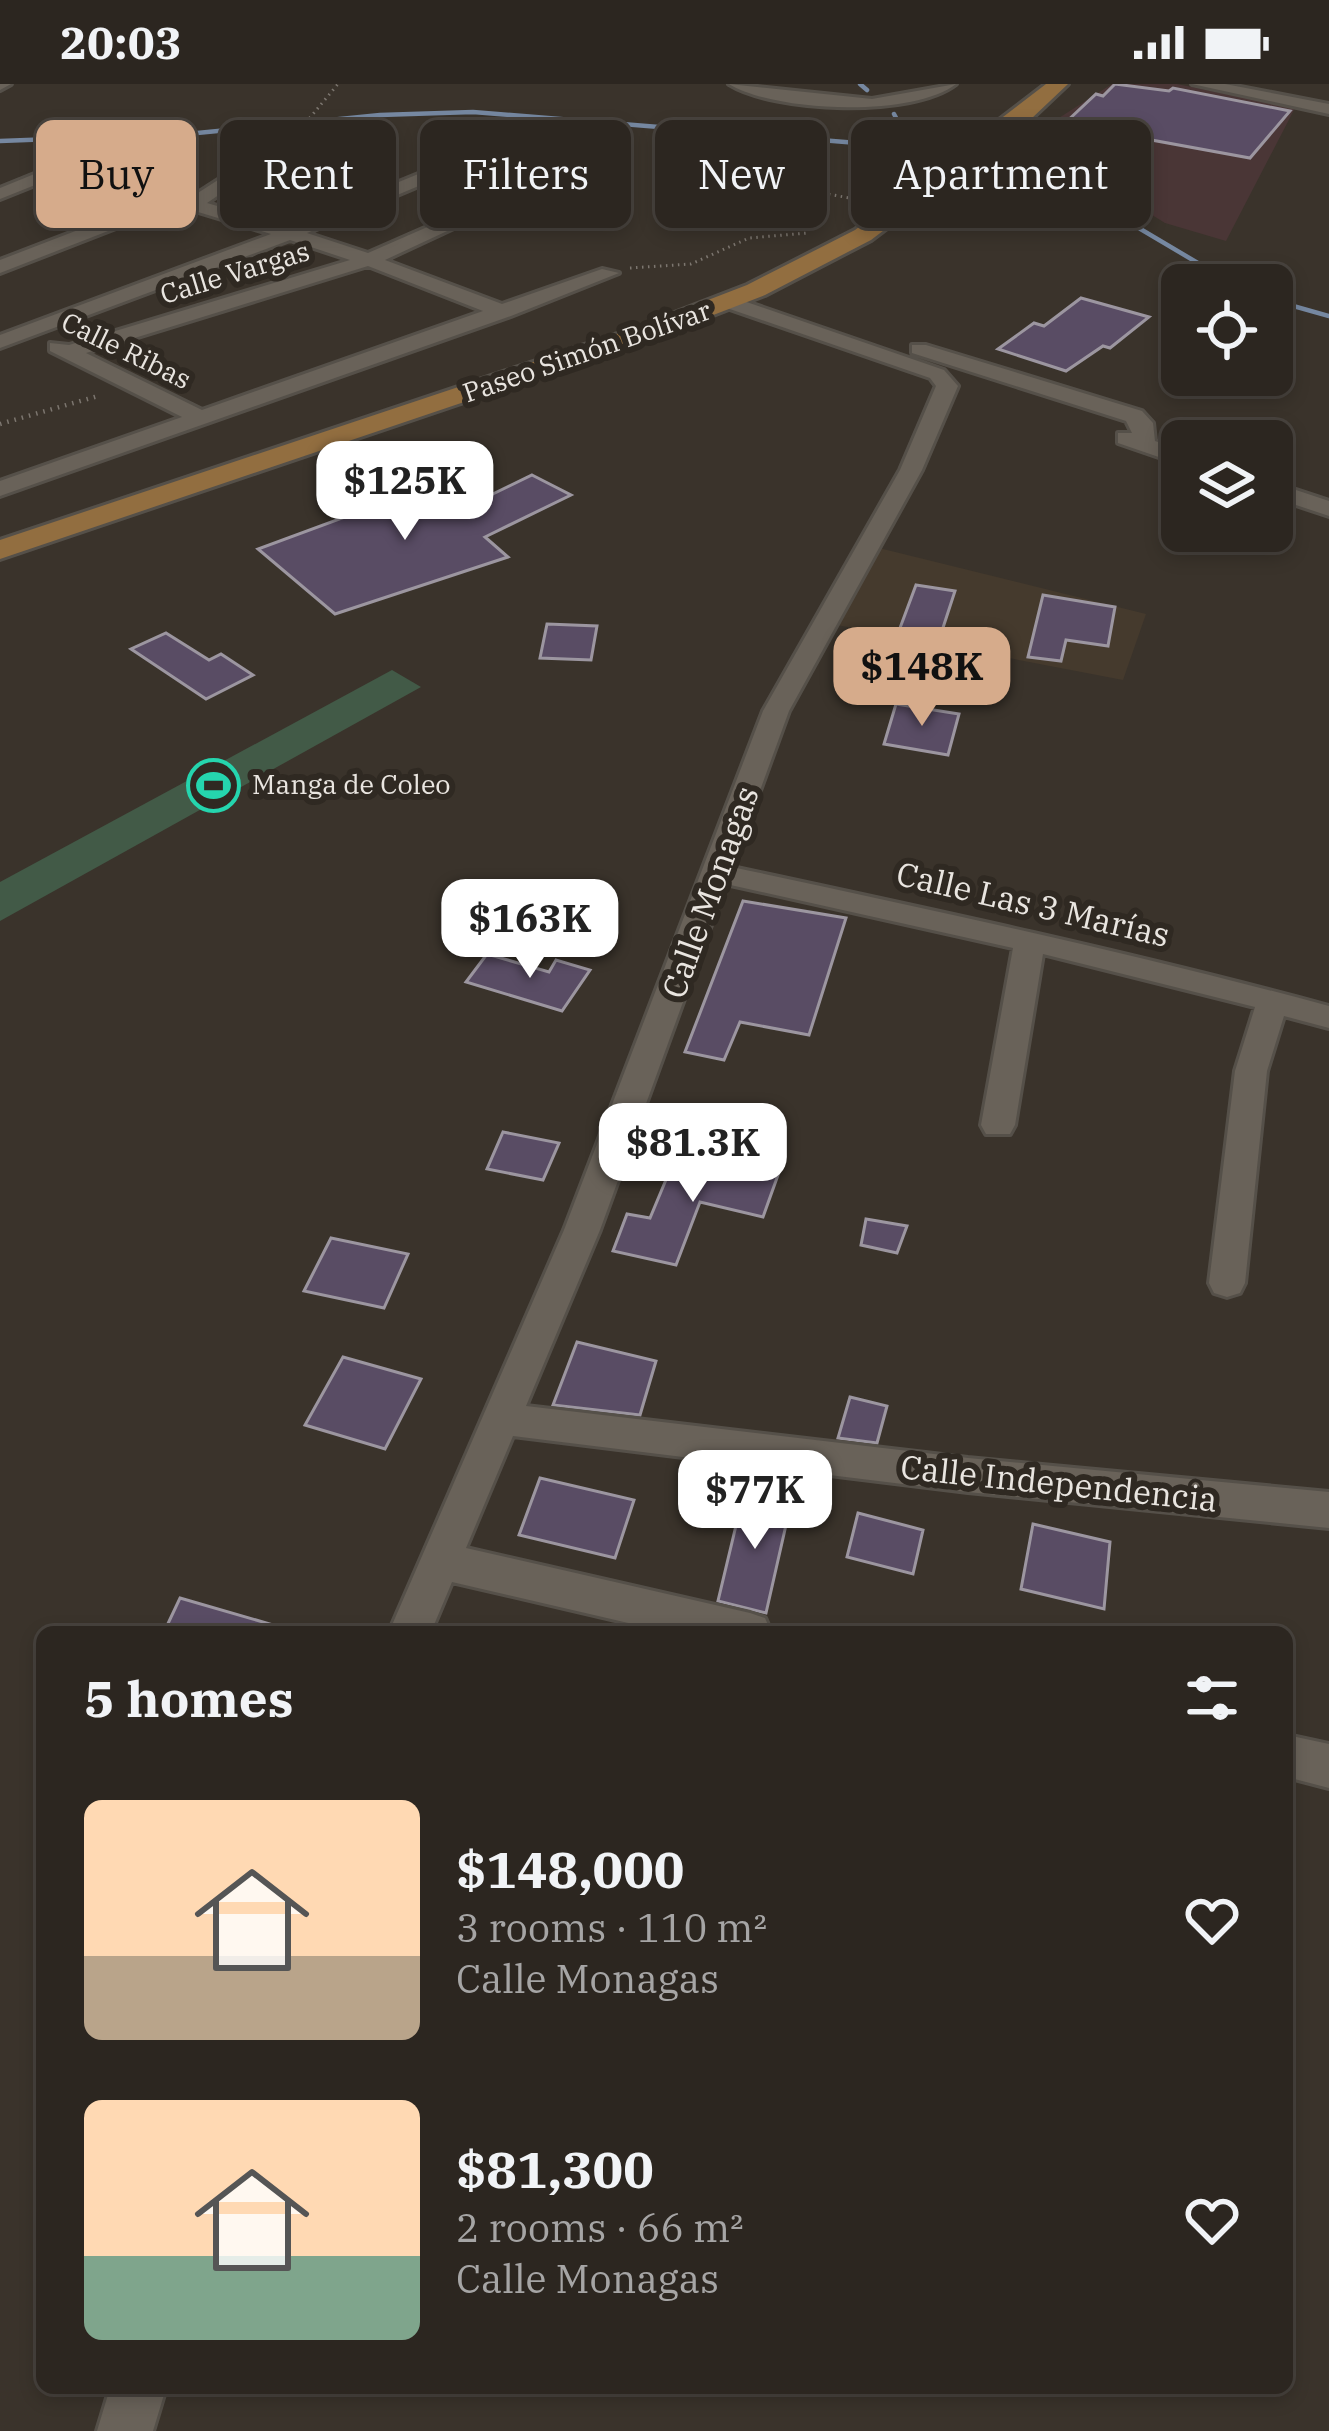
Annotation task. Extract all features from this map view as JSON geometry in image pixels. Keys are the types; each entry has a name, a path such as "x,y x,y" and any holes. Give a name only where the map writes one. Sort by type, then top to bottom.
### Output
{"main road":[{"name":"Paseo Simón Bolívar","path":"984,120 1024,84"},
{"name":"Paseo Simón Bolívar","path":"1014,120 1058,84"},
{"name":"Paseo Simón Bolívar","path":"283,426 692,294 851,216"},
{"name":"Paseo Simón Bolívar","path":"0,550 736,305 842,248 864,228"}],"street":[{"path":"737,84 879,104 921,98 948,84"},
{"path":"1200,84 1329,110"},
{"path":"1286,100 1301,84"},
{"path":"0,194 36,179"},
{"path":"0,342 291,233 420,179"},
{"path":"196,203 369,260 504,312"},
{"path":"0,267 108,228"},
{"name":"Calle Vargas","path":"68,352 369,260 439,228"},
{"name":"Paseo Simón Bolívar","path":"0,489 609,273"},
{"path":"736,305 774,304 1120,411 1142,423 1144,444"},
{"path":"736,305 1161,450"},
{"name":"Calle Ribas","path":"27,332 202,418"},
{"name":"Calle Monagas","path":"413,1626 582,1230 797,664 924,451 946,380"},
{"path":"1293,496 1329,509"},
{"name":"Calle Las 3 Marías","path":"717,873 1030,939 1329,1016"},
{"path":"998,1125 1030,939"},
{"path":"1227,1283 1251,1071 1273,1000"},
{"name":"Calle Independencia","path":"503,1419 968,1475 1329,1510"},
{"path":"441,1561 724,1626"},
{"path":"1293,1757 1329,1766"},
{"path":"125,2431 136,2394"}],"path":[{"path":"307,120 338,84"},
{"path":"609,273 691,264 749,238 827,232"},
{"path":"0,424 136,386"}],"shaded area":[{"path":"1112,84 1177,84 1295,108 1226,241 1151,214 1151,120 1056,120"},
{"path":"879,548 1146,614 1123,680 837,625"}],"green space":[{"name":"Manga de Coleo","path":"392,670 421,687 0,921 0,882"}],"building":[{"path":"1115,84 1173,88 1290,111 1250,158 1151,140 1151,120 1068,120 1096,94 1103,96"},
{"path":"1081,298 1149,317 1110,348 1103,346 1066,371 998,349 1034,323 1044,326"},
{"path":"532,475 571,495 485,537 508,557 335,614 258,549 437,483 468,506"},
{"path":"916,585 955,591 938,643 897,636"},
{"path":"1043,595 1115,607 1108,646 1066,640 1061,661 1028,657"},
{"path":"547,624 597,626 591,660 540,658"},
{"path":"166,633 209,660 221,654 253,675 206,699 131,649"},
{"path":"896,704 959,714 948,755 884,744"},
{"path":"743,901 846,918 809,1035 740,1022 724,1060 685,1052"},
{"path":"487,954 549,972 556,960 590,970 562,1011 466,982"},
{"path":"503,1132 559,1143 543,1180 487,1169"},
{"path":"678,1151 778,1175 763,1217 700,1202 676,1265 613,1251 627,1214 650,1218"},
{"path":"866,1219 907,1226 897,1253 861,1245"},
{"path":"331,1238 408,1254 384,1308 304,1291"},
{"path":"577,1342 656,1361 640,1415 553,1405"},
{"path":"343,1357 421,1379 385,1449 305,1425"},
{"path":"850,1397 887,1406 877,1443 838,1438"},
{"path":"540,1478 634,1500 615,1558 519,1535"},
{"path":"744,1492 791,1503 766,1613 718,1601"},
{"path":"858,1513 923,1530 913,1574 847,1557"},
{"path":"1033,1524 1110,1542 1104,1609 1021,1589"},
{"path":"180,1598 270,1624 270,1626 167,1626"}],"waterway":[{"path":"860,84 867,90"},
{"path":"0,141 187,134 380,115 473,112 882,145 1025,176 1083,195 1200,264"},
{"path":"894,114 897,120"},
{"path":"1293,306 1329,316"}],"place":[{"name":"Manga de Coleo","path":"213,785"}]}
